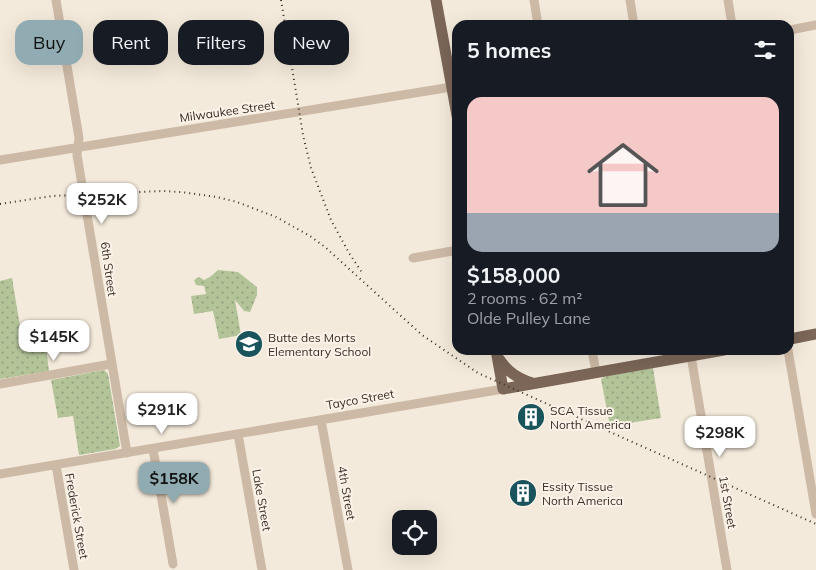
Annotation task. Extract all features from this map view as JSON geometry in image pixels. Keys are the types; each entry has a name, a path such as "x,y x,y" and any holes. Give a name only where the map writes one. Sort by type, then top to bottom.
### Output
{"main road":[{"path":"436,0 452,76"},
{"path":"794,338 816,334"},
{"path":"497,355 503,389"},
{"path":"498,355 509,372 523,380 534,383"},
{"name":"Tayco Street","path":"503,389 680,355"}],"street":[{"name":"6th Street","path":"56,0 76,119 77,156 127,453"},
{"path":"534,0 537,20"},
{"path":"630,0 633,20"},
{"path":"728,0 731,20"},
{"path":"794,29 816,25"},
{"name":"Milwaukee Street","path":"0,160 300,113 452,86"},
{"path":"413,258 452,251"},
{"path":"593,355 596,372"},
{"name":"1st Street","path":"690,355 727,570"},
{"path":"789,355 816,514"},
{"path":"0,384 112,364"},
{"name":"Tayco Street","path":"0,474 503,389"},
{"name":"4th Street","path":"321,420 348,570"},
{"name":"Lake Street","path":"238,434 262,570"},
{"path":"153,449 173,564"},
{"name":"Frederick Street","path":"56,465 74,570"}],"green space":[{"path":"218,270 238,272 257,287 257,295 250,312 244,311 235,300 241,335 219,339 213,311 194,314 191,296 206,294 204,286 196,285 194,280 199,277 204,280"},
{"path":"12,278 22,338 39,335 45,340 49,371 0,379 0,281"},
{"path":"653,368 661,418 610,426 601,379 606,376"},
{"path":"104,370 108,374 120,446 115,449 79,455 73,416 58,418 51,380"}],"railway":[{"path":"281,0 303,135 311,168 331,220 363,274"},
{"path":"0,204 52,196 163,191 217,197 237,202 276,217 310,236 325,247 422,335 478,373 816,524"}],"place":[{"name":"Butte des Morts Elementary School","path":"249,344"},
{"name":"SCA Tissue North America","path":"531,417"},
{"name":"Essity Tissue North America","path":"523,493"}]}
